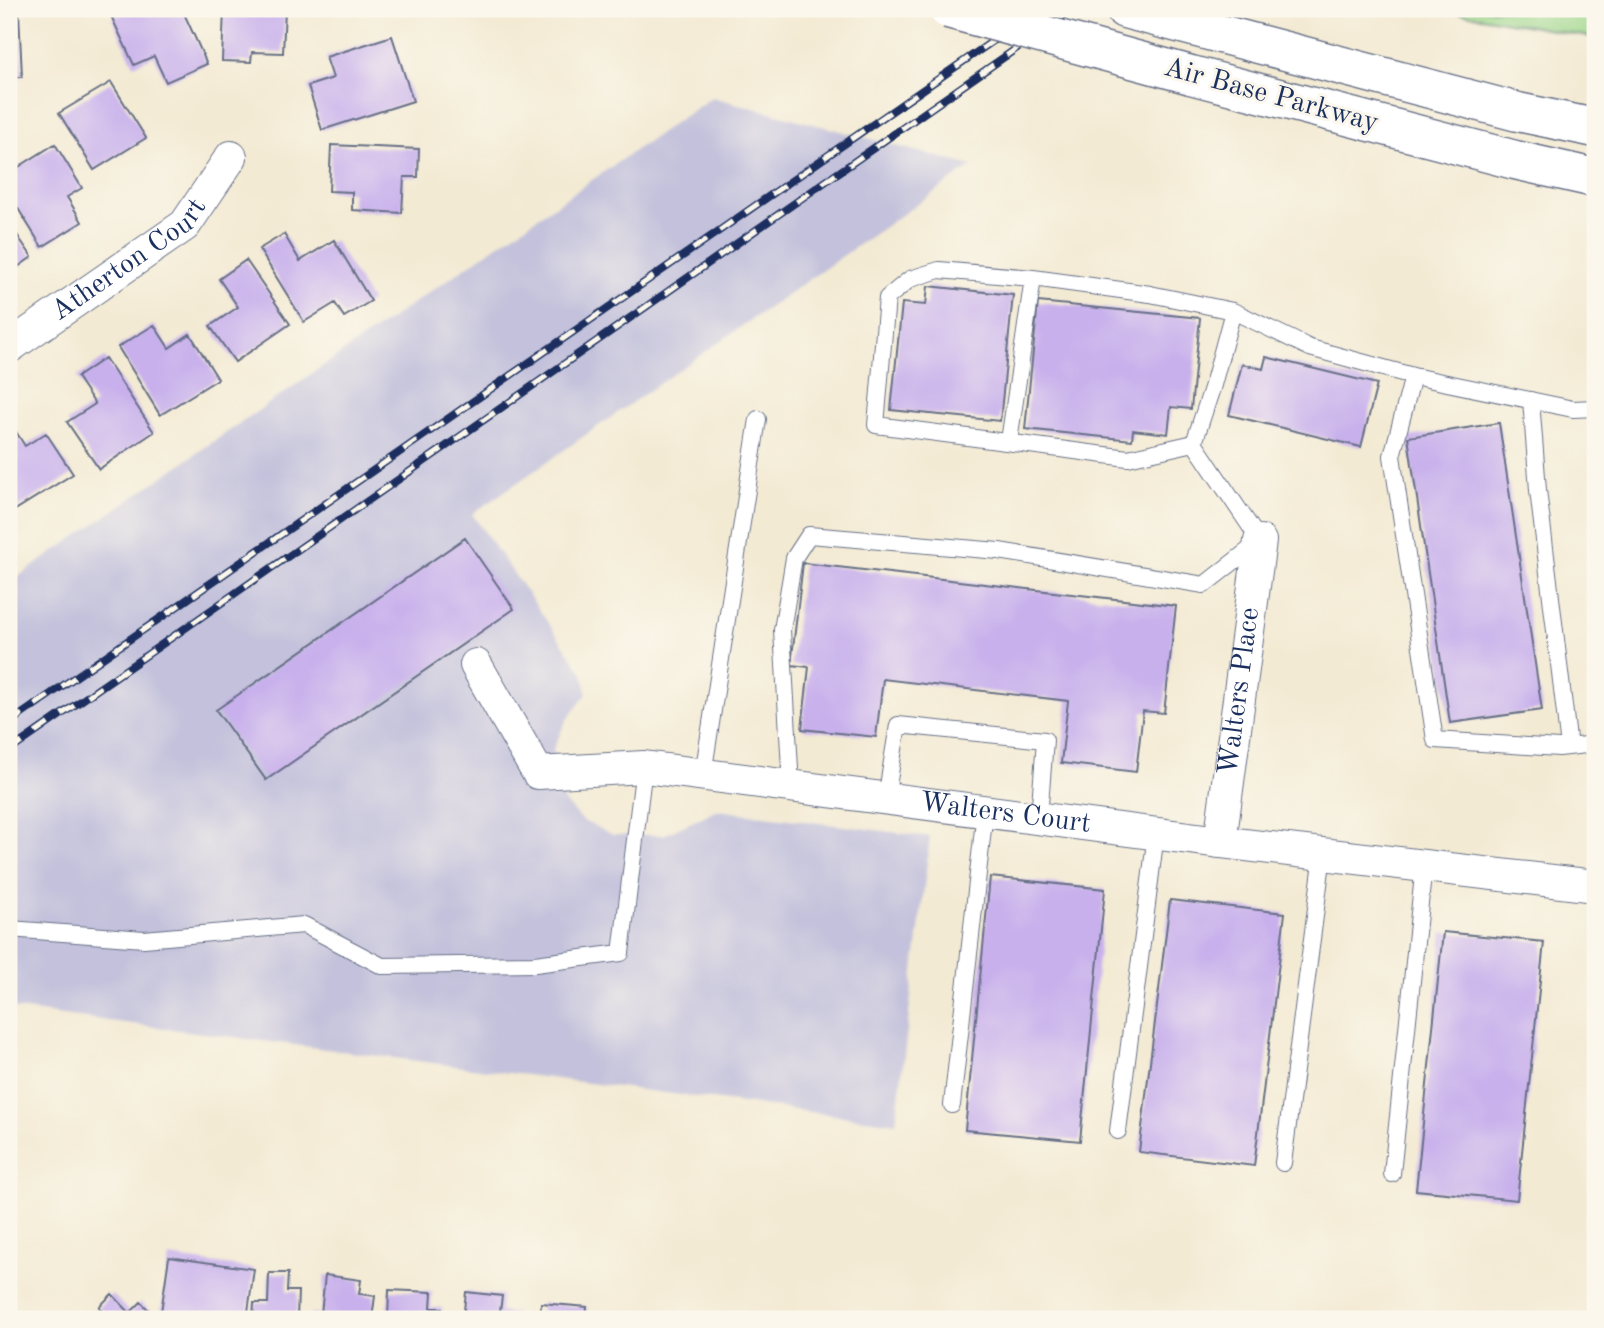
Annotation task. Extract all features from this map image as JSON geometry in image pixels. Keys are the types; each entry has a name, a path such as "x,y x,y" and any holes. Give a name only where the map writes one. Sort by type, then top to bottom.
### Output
{"main road":[{"name":"Air Base Parkway","path":"948,9 1515,160 1595,178"},
{"name":"Air Base Parkway","path":"1125,9 1518,112 1595,128"}],"street":[{"name":"Atherton Court","path":"9,346 185,225 231,157"},
{"name":"Walters Place","path":"1220,842 1260,541"},
{"name":"Walters Court","path":"475,665 538,773 644,767 1156,834 1595,886"}],"lane":[{"path":"1194,443 1128,458 876,425 887,298 910,279 939,270 1033,278 1150,294 1233,311 1310,348 1413,376 1573,409 1595,408"},
{"path":"1009,441 1033,278"},
{"path":"1194,443 1233,311"},
{"path":"1413,376 1392,456 1435,740 1569,747 1595,744"},
{"path":"1531,400 1538,490 1569,747"},
{"path":"703,775 758,419"},
{"path":"790,786 782,631 794,558 809,534 999,551 1203,585 1260,541 1194,443"},
{"path":"886,798 898,725 1045,740 1039,818"},
{"path":"9,929 144,939 304,925 382,966 535,964 621,953 644,767"},
{"path":"952,1105 985,811"},
{"path":"1118,1131 1156,834"},
{"path":"1283,1163 1323,854"},
{"path":"1392,1174 1424,865"}],"shaded area":[{"path":"712,97 972,166 472,514 583,673 587,694 566,721 553,749 564,802 583,821 613,835 664,835 717,810 930,837 896,1123 9,1008 9,583"}],"green space":[{"path":"1438,9 1595,9 1595,38"}],"building":[{"path":"132,9 182,9 207,64 166,82 154,56 134,65 112,18"},
{"path":"224,9 285,9 283,53 252,52 251,62 222,61"},
{"path":"9,12 19,12 22,77 9,77"},
{"path":"392,36 413,101 322,130 308,86 333,78 326,57"},
{"path":"111,82 146,138 94,170 59,113"},
{"path":"55,144 82,188 67,197 82,222 42,247 9,194 9,173"},
{"path":"331,145 419,149 418,177 404,177 402,213 352,210 352,192 329,191"},
{"path":"9,223 32,257 9,273"},
{"path":"284,234 300,261 334,240 371,301 344,317 335,303 304,322 259,249"},
{"path":"246,260 290,324 235,362 210,326 238,307 219,279"},
{"path":"928,286 1013,295 1000,421 891,410 902,303 926,305"},
{"path":"1038,302 1200,318 1191,409 1171,407 1168,434 1133,430 1132,440 1025,429"},
{"path":"154,325 169,348 190,334 218,379 160,415 118,347"},
{"path":"1266,357 1377,384 1361,447 1229,415 1242,364 1263,369"},
{"path":"105,358 154,432 99,469 67,422 95,404 77,377"},
{"path":"1499,423 1542,710 1450,723 1408,437"},
{"path":"11,424 25,446 46,433 73,474 15,510 9,500"},
{"path":"465,538 514,609 266,780 216,710"},
{"path":"803,563 1176,606 1164,713 1143,711 1136,772 1061,763 1068,701 883,679 876,737 802,729 809,667 791,665"},
{"path":"990,877 1105,889 1080,1141 965,1130"},
{"path":"1170,900 1285,913 1254,1166 1139,1152"},
{"path":"1443,932 1544,942 1517,1200 1416,1190"},
{"path":"169,1257 254,1269 247,1319 211,1319 161,1312"},
{"path":"269,1273 288,1273 287,1291 298,1291 297,1319 253,1319 254,1303 268,1303"},
{"path":"325,1275 361,1280 359,1294 375,1296 372,1319 310,1319 311,1313 321,1314"},
{"path":"389,1290 432,1292 431,1308 442,1308 441,1319 388,1319"},
{"path":"466,1292 502,1296 500,1312 516,1314 516,1319 463,1319"},
{"path":"112,1294 130,1313 141,1302 157,1319 110,1319 99,1307"},
{"path":"541,1303 587,1307 586,1319 540,1319"},
{"path":"613,1313 647,1316 647,1319 613,1319"}],"railway":[{"path":"9,723 1039,9"},
{"path":"9,751 1073,9"}]}
